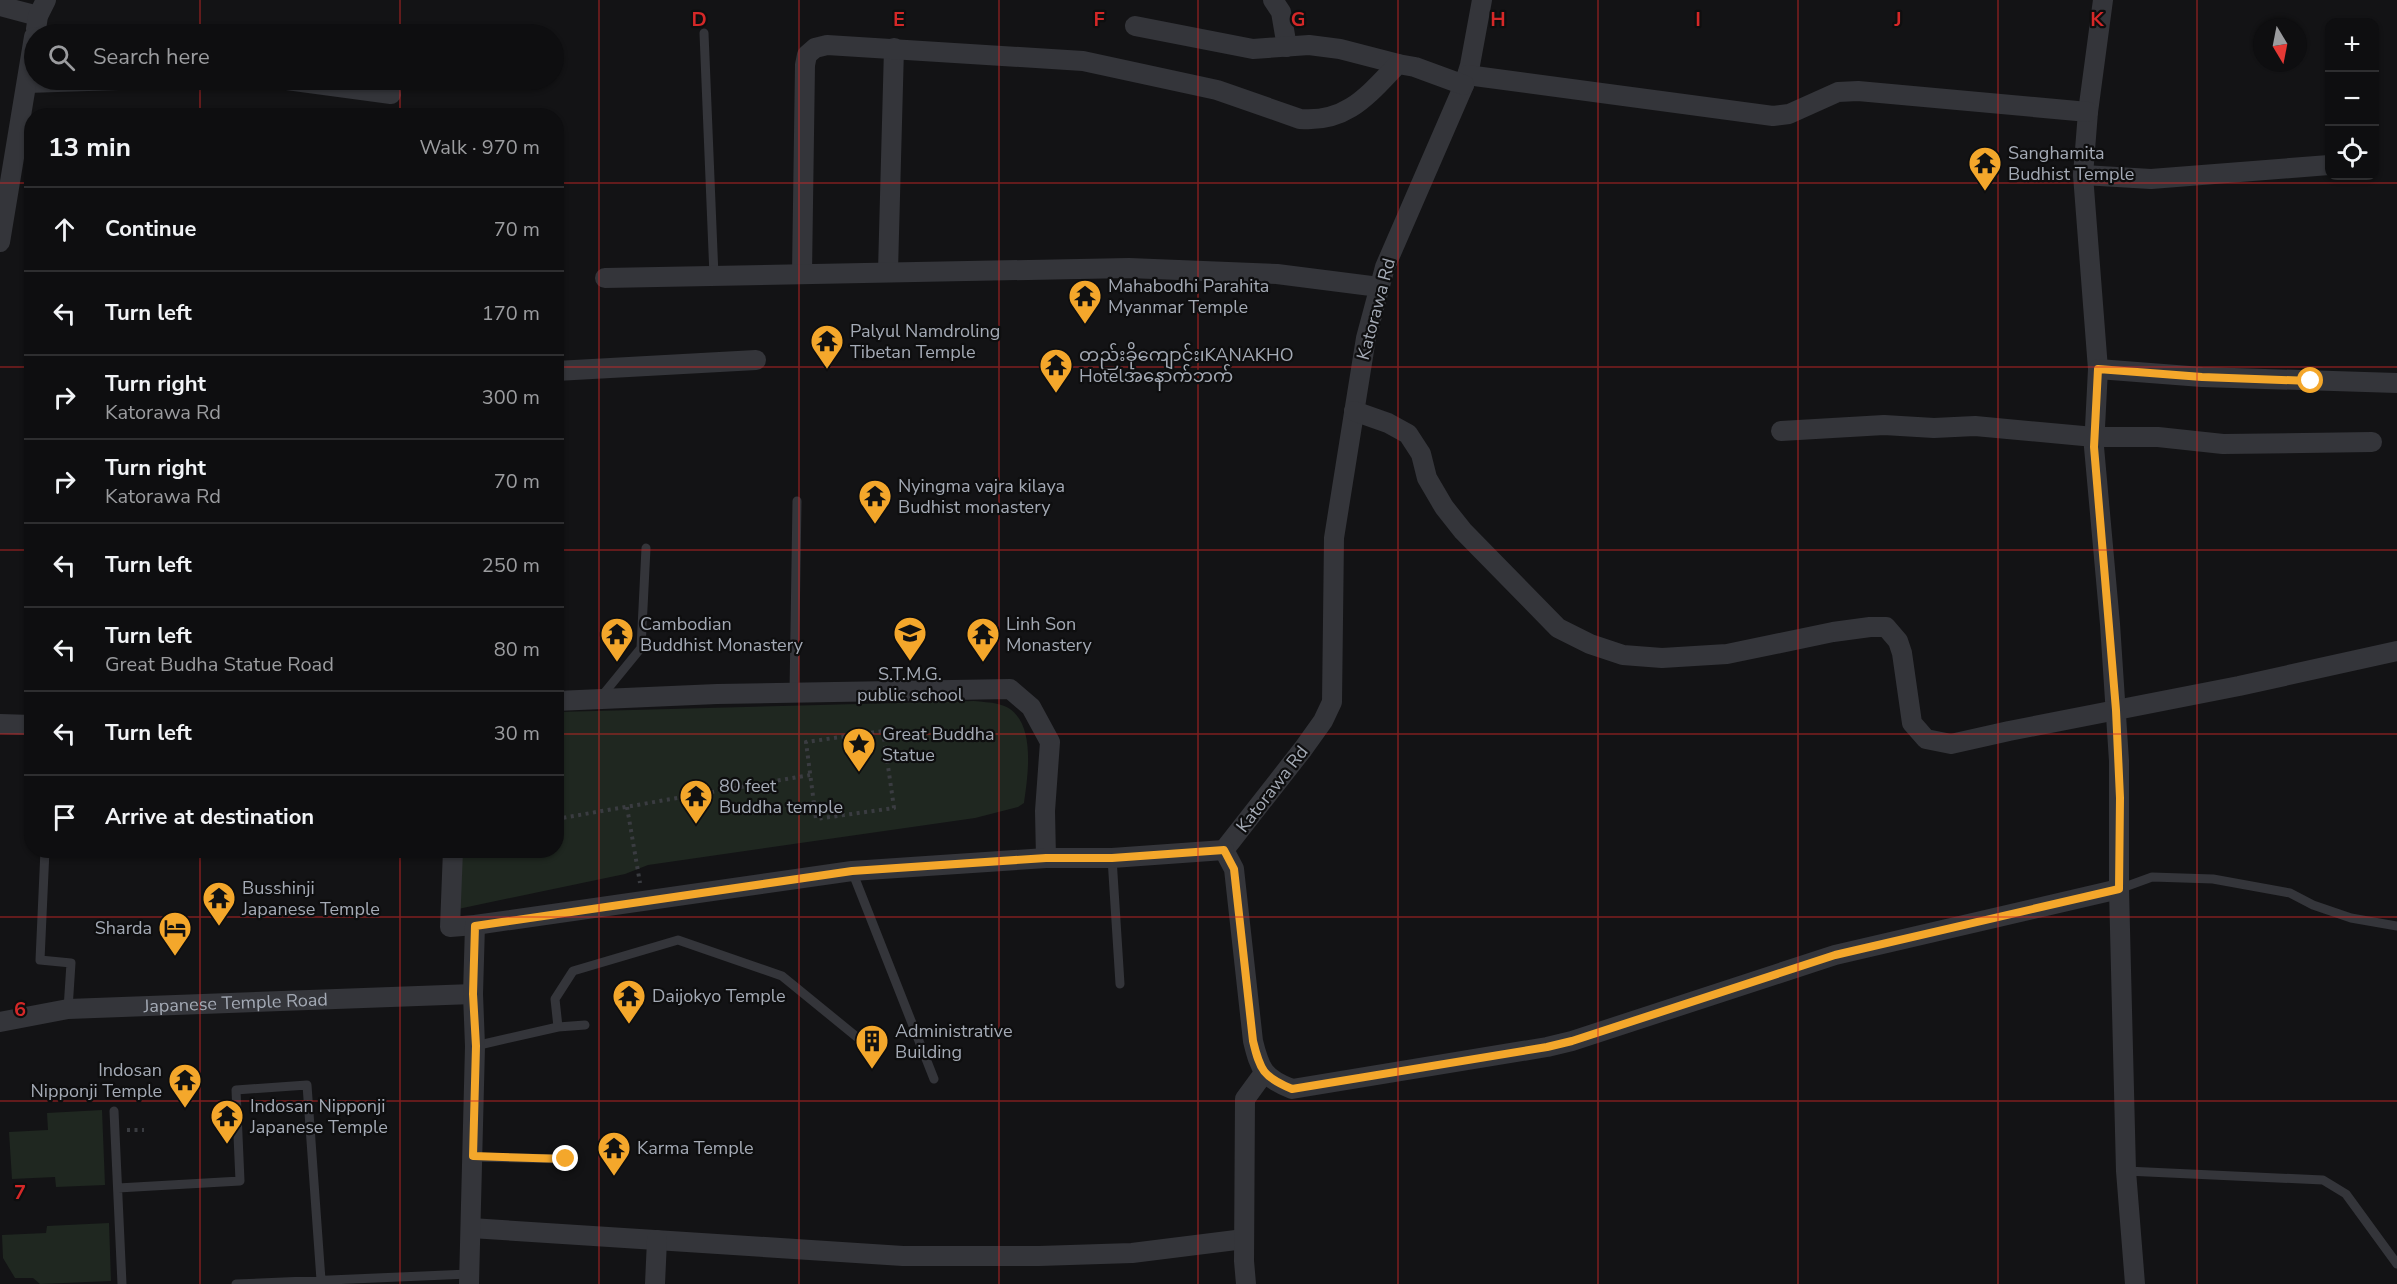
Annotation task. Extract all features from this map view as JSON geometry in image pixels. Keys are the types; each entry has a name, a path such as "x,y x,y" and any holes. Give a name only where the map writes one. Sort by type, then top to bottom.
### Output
{"street":[{"path":"1273,0 1281,12 1287,47"},
{"name":"Katorawa Rd","path":"1264,1072 1259,1067 1253,1041 1234,869 1224,850 1303,749 1323,721 1332,702 1334,538 1364,347 1379,287 1395,242 1466,80 1482,0"},
{"path":"2103,0 2088,112 2083,175 2098,369 2098,404 2094,437 2116,710 2120,798 2119,889 2126,1171 2135,1284"},
{"path":"0,6 38,22"},
{"path":"1135,26 1253,49 1309,45 1340,50 1466,80 1773,116 1789,114 1838,92 2088,112"},
{"path":"801,274 805,65 807,55 815,48 828,45 1083,60 1217,90 1300,119 1314,120 1337,116 1359,103 1398,64"},
{"path":"888,271 894,48"},
{"path":"0,242 26,90"},
{"path":"361,90 391,94"},
{"path":"2083,175 2151,179 2325,165"},
{"path":"605,278 1129,268 1277,274 1379,287"},
{"path":"564,371 756,360"},
{"path":"2098,369 2202,377 2397,383"},
{"path":"1354,411 1388,423 1408,434 1421,454 1427,478 1438,498 1463,531 1558,628 1590,644 1623,655 1662,658 1727,654 1833,632 1886,627 1899,641 1912,723 1926,739 1951,744 2397,651"},
{"path":"1781,431 1884,426 1934,428 1975,426 2094,437 2158,437 2223,444 2373,442"},
{"path":"564,701 1011,689 1031,707 1050,742 1045,811 1046,858"},
{"path":"0,724 24,725"},
{"path":"453,858 450,927 475,926 852,871 1046,858 1112,858 1224,850"},
{"path":"1246,1284 1245,1099 1264,1072 1271,1081 1292,1089 1547,1047 1572,1041 1835,955 2119,889"},
{"path":"469,1279 476,1046 473,994 475,926"},
{"name":"Japanese Temple Road","path":"0,1022 68,1010 473,994"},
{"path":"471,1228 903,1256 1132,1253 1244,1239"},
{"path":"655,1284 657,1240"}],"lane":[{"path":"704,33 714,276"},
{"path":"794,693 797,501"},
{"path":"600,699 641,648 646,548"},
{"path":"45,858 40,960 71,963 68,1010"},
{"path":"1112,858 1120,984"},
{"path":"852,871 934,1079"},
{"path":"2119,889 2152,877 2213,879 2290,894 2313,905 2351,918 2397,926"},
{"path":"558,1027 555,999 573,970 678,940 782,976 858,1038"},
{"path":"476,1046 558,1027 585,1025"},
{"path":"118,1188 240,1181 236,1090 307,1085 321,1280"},
{"path":"114,1111 122,1284"},
{"path":"473,1156 566,1159"},
{"path":"2126,1171 2323,1180 2346,1194 2397,1264"},
{"path":"236,1284 321,1280 469,1279"}],"path":[{"path":"883,731 894,808 816,819 810,775 806,742 883,731"},
{"path":"564,818 810,775"},
{"path":"627,807 643,901"}],"shaded area":[{"path":"974,701 998,704 1011,710 1020,719 1025,732 1028,761 1024,803 1018,807 975,818 648,865 625,874 458,909 461,858 564,858 564,712"},
{"path":"102,1110 105,1185 56,1187 55,1177 12,1179 9,1132 48,1130 47,1113"},
{"path":"109,1223 111,1281 40,1284 33,1278 15,1278 3,1258 2,1235 46,1233 47,1226"}],"place":[{"name":"Sanghamita Budhist Temple","path":"1985,192"},
{"name":"Mahabodhi Parahita Myanmar Temple","path":"1085,325"},
{"name":"Palyul Namdroling Tibetan Temple","path":"827,370"},
{"name":"တည်းခိုကျောင်း၊KANAKHO Hotelအနောက်ဘက်","path":"1056,394"},
{"name":"Nyingma vajra kilaya Budhist monastery","path":"875,525"},
{"name":"S.T.M.G. public school","path":"910,662"},
{"name":"Cambodian Buddhist Monastery","path":"617,663"},
{"name":"Linh Son Monastery","path":"983,663"},
{"name":"Great Buddha Statue","path":"859,773"},
{"name":"80 feet Buddha temple","path":"696,825"},
{"name":"Busshinji Japanese Temple","path":"219,927"},
{"name":"Sharda","path":"175,957"},
{"name":"Daijokyo Temple","path":"629,1025"},
{"name":"Administrative Building","path":"872,1070"},
{"name":"Indosan Nipponji Temple","path":"185,1109"},
{"name":"Indosan Nipponji Japanese Temple","path":"227,1145"},
{"name":"Karma Temple","path":"614,1177"}],"route":[{"path":"566,1159 473,1156 476,1046 473,994 475,926 852,871 1046,858 1112,858 1224,850 1234,869 1253,1041 1259,1067 1271,1081 1292,1089 1488,1058 1572,1041 1835,955 2119,889 2120,798 2116,710 2094,447 2098,369 2143,374 2311,381"}]}
